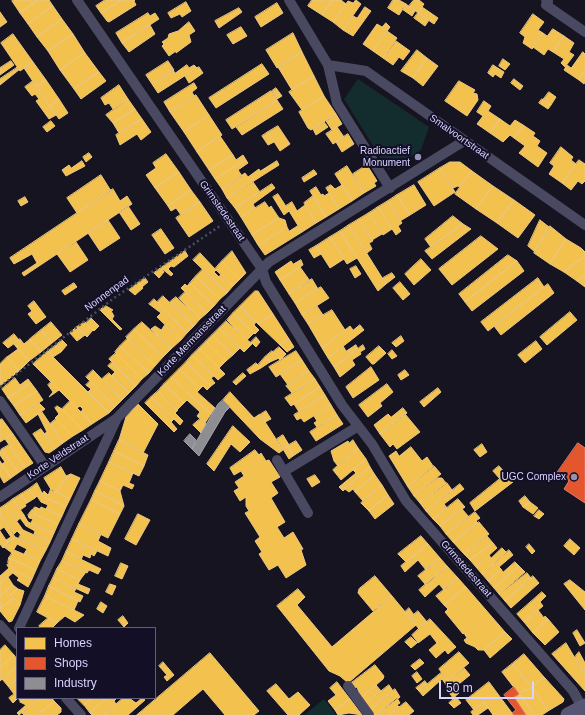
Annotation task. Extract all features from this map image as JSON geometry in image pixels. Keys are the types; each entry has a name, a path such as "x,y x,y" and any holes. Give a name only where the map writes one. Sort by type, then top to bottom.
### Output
{"street":[{"name":"Grimstedestraat","path":"77,0 262,269 266,282 357,427 372,444 406,501 574,691 584,706"},
{"path":"289,0 328,65 337,104 390,188"},
{"path":"546,0 548,2 546,5 585,32"},
{"name":"Smalvoortstraat","path":"328,65 366,71 585,225"},
{"name":"Korte Mermansstraat","path":"19,627 117,418 269,262 464,141"},
{"path":"0,401 45,466"},
{"name":"Korte Veldstraat","path":"0,497 117,418"},
{"path":"283,472 357,427"},
{"path":"277,460 308,513"},
{"path":"0,625 16,639"},
{"path":"348,686 369,715"},
{"path":"67,699 76,713"},
{"path":"568,715 584,706"}],"path":[{"name":"Nonnenpad","path":"0,387 114,298 228,220"}],"green space":[{"path":"358,79 429,127 421,150 388,170 344,99"},
{"path":"324,699 336,715 304,715"}],"building: Homes":[{"path":"38,0 20,13 12,1"},
{"path":"38,0 49,0 53,6 28,24 20,13"},
{"path":"105,0 122,0 101,13 96,6"},
{"path":"122,0 135,0 136,5 109,22 107,21 101,13"},
{"path":"312,0 333,0 322,15 308,6"},
{"path":"333,0 341,0 346,4 333,22 322,15"},
{"path":"356,0 361,4 343,30 333,22 348,1 353,3"},
{"path":"393,0 399,0 406,4 399,15 388,8"},
{"path":"414,0 419,0 424,4 418,13 409,6"},
{"path":"186,2 191,11 182,17 180,14 171,18 168,13"},
{"path":"277,3 283,13 261,27 255,17"},
{"path":"406,4 415,11 412,16 402,9"},
{"path":"53,6 62,19 37,37 28,24"},
{"path":"365,7 371,11 353,36 343,30 353,16 357,18"},
{"path":"422,7 438,18 434,24 418,13"},
{"path":"239,8 242,12 219,28 215,21"},
{"path":"0,12 7,22 0,27"},
{"path":"148,13 150,16 155,13 159,19 122,43 116,33"},
{"path":"418,13 429,20 425,26 414,18"},
{"path":"533,14 544,22 538,30 543,33 532,49 523,43 525,37 520,33"},
{"path":"62,19 73,34 48,51 37,37"},
{"path":"189,22 195,31 189,35 191,42 176,53 176,51 169,56 162,46 164,44 162,42 168,38 169,34 178,31"},
{"path":"386,23 390,27 373,51 363,44 377,24 382,27"},
{"path":"150,25 155,34 129,52 122,43"},
{"path":"241,27 247,36 233,44 227,35"},
{"path":"553,29 564,36 553,52 548,49 544,55 533,47 543,33 547,36"},
{"path":"387,31 397,38 383,58 373,51"},
{"path":"293,33 302,52 277,68 266,50"},
{"path":"13,34 33,62 20,71 1,43"},
{"path":"73,34 85,53 60,70 48,51"},
{"path":"564,36 574,43 569,52 574,55 565,67 561,63 564,59 553,52"},
{"path":"396,41 410,51 403,60 399,57 393,65 383,58"},
{"path":"417,50 427,58 413,78 401,71"},
{"path":"302,52 314,76 292,90 278,67"},
{"path":"583,52 585,54 585,71 579,80 564,70 567,65 571,68"},
{"path":"85,53 99,72 74,89 60,70"},
{"path":"427,58 438,66 423,86 413,78"},
{"path":"503,59 510,64 505,70 499,66"},
{"path":"11,61 14,65 0,75 0,68"},
{"path":"168,61 174,70 152,84 146,75"},
{"path":"33,62 46,80 36,86 24,68"},
{"path":"262,64 269,74 216,108 209,98"},
{"path":"187,65 189,68 194,65 197,68 158,93 152,84 173,70 175,73"},
{"path":"493,65 504,72 501,78 495,74 493,77 488,73"},
{"path":"18,67 20,69 0,85 0,79"},
{"path":"199,67 203,73 189,83 185,76"},
{"path":"585,71 585,82 584,84 579,80"},
{"path":"99,72 106,81 81,99 74,89"},
{"path":"314,76 324,96 302,110 289,92"},
{"path":"514,79 523,86 520,90 511,83"},
{"path":"46,80 59,99 50,106 36,86"},
{"path":"33,81 56,115 49,119 36,101 39,99 35,94 32,96 25,87"},
{"path":"459,81 475,90 473,93 477,94 478,100 467,116 445,101"},
{"path":"194,83 197,88 192,92 194,96 170,112 164,102"},
{"path":"119,85 128,99 113,109 109,103 105,105 101,98"},
{"path":"276,88 282,96 277,99 272,91"},
{"path":"271,91 277,100 232,129 226,120"},
{"path":"549,92 556,97 551,105 543,100"},
{"path":"196,95 209,115 184,132 170,112"},
{"path":"324,96 336,114 311,130 308,128 299,112"},
{"path":"59,99 68,113 59,119 50,106"},
{"path":"128,99 135,109 113,123 106,115"},
{"path":"542,99 551,105 548,109 539,103"},
{"path":"277,100 283,109 242,135 236,127"},
{"path":"484,101 491,106 488,111 500,119 490,133 477,124 483,116 477,112"},
{"path":"135,109 142,119 119,133 113,123"},
{"path":"336,114 342,124 332,130 326,121"},
{"path":"209,115 222,135 197,152 184,132"},
{"path":"142,119 151,132 141,140 137,134 120,145 116,135"},
{"path":"500,119 510,126 515,120 523,125 514,138 510,135 503,142 490,133"},
{"path":"51,121 55,126 47,132 43,127"},
{"path":"324,122 328,127 316,135 313,129"},
{"path":"523,125 535,133 533,136 540,141 537,146 547,153 538,167 519,153 525,146 514,138"},
{"path":"278,126 290,144 280,151 268,132"},
{"path":"337,127 344,137 333,144 326,134"},
{"path":"268,132 274,142 268,145 262,136"},
{"path":"348,134 354,144 342,152 336,142"},
{"path":"220,136 233,155 209,170 197,152"},
{"path":"561,147 573,157 571,160 576,164 562,183 549,174 554,166 550,163"},
{"path":"89,153 92,157 86,162 83,157"},
{"path":"166,154 179,172 155,188 146,175 156,168 153,163"},
{"path":"233,155 236,160 243,155 246,160 215,179 209,170"},
{"path":"246,160 248,163 238,170 242,176 222,189 215,179"},
{"path":"579,160 585,164 585,181 582,184 578,181 571,190 562,183"},
{"path":"82,161 85,166 66,176 62,170 69,165 71,168"},
{"path":"277,161 279,165 227,198 222,189 245,173 248,177 259,169 260,171"},
{"path":"450,162 460,162 472,171 460,187 458,186 453,188 440,168"},
{"path":"367,165 377,181 374,183 376,186 364,193 353,174"},
{"path":"347,166 364,193 352,201 335,174"},
{"path":"440,168 455,192 434,206 418,182"},
{"path":"314,170 317,174 304,182 302,178"},
{"path":"472,171 493,186 476,209 455,194"},
{"path":"179,172 191,190 168,206 155,188"},
{"path":"101,175 111,191 77,213 67,198"},
{"path":"253,182 260,192 235,208 227,198"},
{"path":"272,184 275,188 253,204 255,208 241,217 235,208"},
{"path":"331,185 335,189 342,185 352,201 339,209 326,188"},
{"path":"414,185 426,205 410,215 397,195"},
{"path":"493,186 514,200 497,223 476,209"},
{"path":"316,187 321,195 323,194 324,196 329,193 339,209 326,217 310,191"},
{"path":"113,189 120,201 127,196 132,204 24,276 22,273 37,263 32,254 14,264 10,258"},
{"path":"191,190 200,202 181,215 176,208 171,211 168,206"},
{"path":"278,194 289,211 284,215 273,197"},
{"path":"397,195 410,215 400,221 388,201"},
{"path":"313,196 326,217 316,223 304,203"},
{"path":"25,197 28,202 21,206 18,201"},
{"path":"514,200 535,215 518,238 497,223"},
{"path":"388,201 402,223 398,226 401,231 396,235 378,207"},
{"path":"200,202 213,221 189,237 176,218"},
{"path":"265,202 269,208 271,206 279,218 252,235 241,217"},
{"path":"292,202 297,211 305,205 316,223 302,232 286,206"},
{"path":"128,206 140,224 131,230 119,212"},
{"path":"378,207 392,229 383,235 369,213"},
{"path":"369,213 382,234 372,240 359,219"},
{"path":"453,216 463,224 431,247 425,239"},
{"path":"279,218 285,220 287,227 258,245 252,235"},
{"path":"359,219 373,241 369,243 372,249 367,253 349,225"},
{"path":"108,220 120,238 100,251 88,233"},
{"path":"540,220 549,227 535,252 528,246"},
{"path":"463,224 471,229 432,259 425,251"},
{"path":"349,225 386,284 378,291 340,231"},
{"path":"298,226 302,232 265,255 258,245 287,227 289,231"},
{"path":"550,226 566,239 550,264 534,253"},
{"path":"161,229 174,248 165,254 152,235"},
{"path":"340,231 357,258 347,264 330,237"},
{"path":"481,236 498,249 452,285 439,269"},
{"path":"330,237 344,259 330,268 316,246"},
{"path":"566,239 581,248 585,252 585,256 564,272 550,264"},
{"path":"76,242 88,260 70,272 57,254"},
{"path":"316,246 321,254 314,258 309,250"},
{"path":"185,251 188,256 174,267 171,266 168,269 173,274 171,276 161,268"},
{"path":"232,251 246,273 240,279 222,261"},
{"path":"200,253 216,270 214,272 219,277 221,274 233,286 227,293 193,260"},
{"path":"508,255 517,261 465,302 459,294"},
{"path":"585,256 585,274 577,281 564,272"},
{"path":"421,259 431,270 414,285 405,274"},
{"path":"301,260 303,265 280,280 275,272 291,261 293,264"},
{"path":"222,261 240,279 233,286 215,269"},
{"path":"517,261 524,271 472,311 465,302"},
{"path":"356,266 361,274 355,278 350,269"},
{"path":"300,267 310,281 289,294 280,280"},
{"path":"161,268 164,272 159,278 154,273"},
{"path":"203,269 227,293 220,299 196,276"},
{"path":"392,273 395,277 386,284 383,278"},
{"path":"585,274 585,287 577,281"},
{"path":"196,276 220,299 214,306 190,283"},
{"path":"145,278 148,282 142,287 138,283"},
{"path":"538,278 544,287 488,331 481,322"},
{"path":"312,279 318,289 295,303 289,294"},
{"path":"400,282 410,294 403,300 393,288"},
{"path":"74,283 77,287 65,295 62,291"},
{"path":"138,283 143,288 135,295 129,290"},
{"path":"190,283 214,306 207,313 181,288 185,284 187,286"},
{"path":"548,284 554,293 501,335 494,326"},
{"path":"321,287 329,298 302,315 295,303"},
{"path":"255,291 258,291 273,314 258,324 240,306"},
{"path":"185,292 207,313 200,319 179,298"},
{"path":"163,296 194,326 187,333 157,302"},
{"path":"176,297 200,319 194,326 170,302"},
{"path":"154,299 187,333 181,340 157,317 161,313 149,304"},
{"path":"34,301 46,317 36,324 28,314 32,311 28,306"},
{"path":"106,306 113,310 111,311 114,316 112,319 122,329 120,330 100,310"},
{"path":"240,306 256,322 254,325 259,330 255,334 233,313"},
{"path":"317,306 323,315 308,324 302,315"},
{"path":"332,310 345,330 322,348 308,324"},
{"path":"570,312 577,320 547,345 540,337"},
{"path":"233,313 254,333 247,340 227,320"},
{"path":"273,314 289,339 280,345 258,324"},
{"path":"91,318 99,326 94,331 86,323"},
{"path":"226,321 252,344 244,352 219,328"},
{"path":"51,322 62,335 52,343 41,330"},
{"path":"85,322 93,330 87,337 77,327"},
{"path":"142,322 171,349 163,357 134,329"},
{"path":"165,325 181,340 171,349 151,329 155,326 161,330"},
{"path":"360,325 364,330 328,358 322,348 350,326 353,330"},
{"path":"77,327 85,335 77,341 70,333"},
{"path":"219,328 240,348 233,355 212,335"},
{"path":"134,329 163,357 155,366 126,337"},
{"path":"41,330 52,343 41,352 30,339"},
{"path":"14,334 19,340 8,348 3,343"},
{"path":"212,335 233,355 226,361 206,341"},
{"path":"401,336 404,341 396,347 392,343"},
{"path":"256,337 260,342 256,347 251,342"},
{"path":"128,338 155,366 149,373 120,346"},
{"path":"20,339 24,344 30,339 41,352 29,361 14,344"},
{"path":"289,339 294,347 287,352 280,345"},
{"path":"62,340 67,345 61,352 55,346"},
{"path":"206,341 226,361 219,368 199,348"},
{"path":"536,341 542,349 525,363 518,355"},
{"path":"14,344 29,361 19,371 7,357 18,349"},
{"path":"356,345 358,349 334,367 328,358 343,346 346,351"},
{"path":"363,345 365,349 360,352 361,354 352,360 355,365 340,377 334,367"},
{"path":"55,346 61,352 53,357 48,351"},
{"path":"120,346 149,373 142,379 115,352"},
{"path":"379,346 386,353 374,364 372,364 366,357"},
{"path":"279,347 286,354 280,360 273,352"},
{"path":"199,348 225,374 218,380 192,355"},
{"path":"392,350 397,356 392,359 388,354"},
{"path":"48,351 109,413 92,424 81,412 83,409 80,406 77,408 33,364"},
{"path":"272,351 279,358 270,362 265,357"},
{"path":"296,351 302,360 276,377 269,367"},
{"path":"116,353 142,379 136,386 109,359"},
{"path":"192,355 214,376 211,378 215,383 211,386 186,362"},
{"path":"7,357 19,371 0,386 0,364"},
{"path":"265,357 270,362 261,368 258,365"},
{"path":"302,360 309,371 288,385 280,374"},
{"path":"112,362 136,386 129,393 112,375 115,372 108,366"},
{"path":"186,362 211,386 207,390 203,386 200,389 179,369"},
{"path":"256,363 261,368 250,374 247,370"},
{"path":"371,367 379,380 353,398 346,387"},
{"path":"179,369 200,389 197,392 215,408 211,414 171,377"},
{"path":"93,370 122,400 115,407 86,377"},
{"path":"405,370 409,375 401,380 398,375"},
{"path":"309,371 315,379 292,393 286,386"},
{"path":"109,373 129,393 122,400 102,379"},
{"path":"243,373 246,376 236,385 233,382"},
{"path":"171,377 211,414 205,423 197,416 200,412 187,400 184,403 164,384"},
{"path":"15,378 20,385 28,379 31,383 8,398 2,389"},
{"path":"315,379 320,387 291,406 285,398"},
{"path":"90,381 115,407 109,413 88,392 91,389 86,385"},
{"path":"51,382 59,390 49,397 53,392 48,385"},
{"path":"31,383 37,391 14,406 8,398"},
{"path":"164,384 184,403 177,410 158,391"},
{"path":"387,384 393,392 380,403 382,406 368,417 359,405"},
{"path":"320,387 325,395 299,412 294,404"},
{"path":"438,388 441,392 433,399 429,395"},
{"path":"37,391 43,400 20,415 14,406"},
{"path":"158,391 178,410 175,413 183,421 180,425 151,397"},
{"path":"230,392 254,418 260,414 283,450 279,453 260,439 223,400"},
{"path":"325,395 331,405 304,422 301,418 297,420 294,415"},
{"path":"429,395 433,399 424,407 420,402"},
{"path":"151,397 174,419 171,422 177,429 174,432 145,403"},
{"path":"70,401 92,424 83,430 62,409"},
{"path":"39,403 45,409 26,423 20,415"},
{"path":"138,404 158,424 143,453 119,440 126,417"},
{"path":"331,405 337,415 317,427 314,423 317,421 314,416"},
{"path":"57,406 83,430 73,436 55,418 59,414 55,408"},
{"path":"403,408 407,413 380,434 374,425 388,414 391,417"},
{"path":"266,411 271,419 265,422 261,414"},
{"path":"42,412 63,443 55,449 44,434 47,432 38,414"},
{"path":"405,414 420,432 397,449 393,444 390,447 380,434"},
{"path":"337,415 343,424 316,441 310,432"},
{"path":"2,419 13,434 0,442 0,420"},
{"path":"56,419 73,436 63,443 50,424"},
{"path":"200,419 206,424 201,433 193,425"},
{"path":"233,426 250,442 240,452 231,444 214,471 207,464"},
{"path":"41,429 55,449 49,453 45,452 33,434"},
{"path":"13,434 33,463 25,468 5,439"},
{"path":"283,435 289,445 283,449 277,439"},
{"path":"119,440 148,455 144,466 114,451"},
{"path":"353,440 358,448 338,466 334,461 331,451 348,441 349,443"},
{"path":"296,441 302,450 293,456 287,446"},
{"path":"482,444 487,452 480,457 474,450"},
{"path":"9,445 25,468 18,473 2,449"},
{"path":"287,446 293,456 289,459 283,449"},
{"path":"411,447 422,461 427,457 433,466 408,487 389,456 396,451 399,456"},
{"path":"358,448 366,459 341,480 333,470"},
{"path":"2,449 18,473 11,478 2,464 5,462 0,455 0,451"},
{"path":"255,450 259,455 261,453 266,461 269,460 280,477 271,482 278,493 271,498 285,522 277,527 284,538 293,532 303,549 301,550 306,565 286,578 278,565 269,570 259,554 262,552 255,541 260,537 245,513 249,511 246,506 246,497 240,501 234,491 239,488 235,482 244,476 241,471 234,475 230,468"},
{"path":"114,451 144,466 139,476 109,462"},
{"path":"366,459 370,467 343,491 339,487 356,473 353,470"},
{"path":"0,461 11,478 4,483 0,476"},
{"path":"109,462 133,473 129,483 134,485 132,489 123,485 120,491 100,481"},
{"path":"434,466 441,474 414,496 408,487"},
{"path":"499,466 506,474 500,479 493,471"},
{"path":"61,467 66,476 71,474 60,485 57,492 52,491 44,478"},
{"path":"370,467 375,475 355,492 353,489 349,492 345,489"},
{"path":"71,474 80,478 70,499 57,492 60,485"},
{"path":"506,474 513,482 475,511 470,503"},
{"path":"315,475 320,482 312,487 307,479"},
{"path":"375,475 382,485 363,501 355,492"},
{"path":"437,478 442,478 446,483 420,503 414,496"},
{"path":"100,481 120,491 124,506 95,491"},
{"path":"37,483 44,497 66,507 62,516 46,509 48,505 41,502 37,496 35,498 29,489"},
{"path":"447,483 452,490 426,511 420,503"},
{"path":"460,484 464,489 444,504 447,508 433,519 426,511"},
{"path":"382,485 388,495 369,511 361,503"},
{"path":"29,489 35,498 27,503 21,494"},
{"path":"51,489 70,499 66,507 44,497 42,494 44,491 48,495"},
{"path":"95,491 124,506 120,514 91,500"},
{"path":"21,494 27,503 25,504 26,506 20,510 13,499"},
{"path":"388,495 394,504 375,519 369,511"},
{"path":"525,496 530,502 523,507 519,501"},
{"path":"13,499 24,515 17,521 5,505"},
{"path":"458,499 465,507 440,526 433,519"},
{"path":"91,500 120,514 108,538 79,524"},
{"path":"530,502 538,508 533,514 523,507"},
{"path":"5,505 23,530 21,535 17,531 14,534 0,514 0,508"},
{"path":"35,507 40,509 41,507 62,516 58,524 34,514 32,511"},
{"path":"462,509 469,517 446,534 440,526"},
{"path":"32,510 34,514 58,524 54,533 31,523 33,519 29,518 28,515"},
{"path":"539,510 544,514 539,519 534,516"},
{"path":"475,512 480,518 476,521 478,523 453,542 446,534"},
{"path":"0,514 15,537 8,543 6,540 11,537 4,527 0,530"},
{"path":"138,514 150,520 136,545 125,539"},
{"path":"24,515 28,522 26,526 20,518"},
{"path":"28,522 54,533 50,542 34,534 35,531 26,526"},
{"path":"479,522 489,534 464,554 453,542"},
{"path":"79,524 101,534 98,541 111,548 108,556 72,539"},
{"path":"23,530 50,542 46,550 19,538"},
{"path":"0,531 8,543 3,548 0,544"},
{"path":"421,536 428,544 406,562 398,554"},
{"path":"487,536 493,543 470,560 464,554"},
{"path":"15,537 46,550 40,561 24,554 27,549 17,544 12,553 4,547"},
{"path":"72,539 97,551 94,556 91,554 90,558 83,555 81,560 66,552"},
{"path":"570,539 580,548 574,555 564,546"},
{"path":"493,543 497,548 476,567 470,560"},
{"path":"428,544 440,558 426,570 418,560 405,572 401,566"},
{"path":"529,544 535,551 532,554 526,547"},
{"path":"502,548 506,552 482,574 476,567 489,555 491,558"},
{"path":"14,550 40,561 36,570 9,558"},
{"path":"509,550 513,555 499,567 501,569 488,581 482,574"},
{"path":"66,552 101,569 98,574 89,570 87,573 62,561"},
{"path":"9,558 36,570 32,579 15,571 8,563"},
{"path":"440,558 447,566 426,585 418,576"},
{"path":"62,561 86,572 80,580 57,569"},
{"path":"515,562 519,566 494,588 488,581 501,569 503,572"},
{"path":"121,563 128,566 122,579 115,576"},
{"path":"9,564 15,571 0,584 0,576 9,568 7,565"},
{"path":"447,566 458,578 444,590 439,584 425,597 419,590"},
{"path":"519,566 525,572 499,594 494,588"},
{"path":"57,569 80,580 78,584 90,589 88,594 53,578"},
{"path":"15,571 32,579 28,587 17,580 19,578 13,573"},
{"path":"527,573 531,578 505,601 499,594"},
{"path":"375,576 392,596 373,611 358,593 359,589"},
{"path":"533,576 539,583 511,608 505,601"},
{"path":"8,577 13,585 0,596 0,584"},
{"path":"53,578 76,589 74,592 83,596 80,602 49,586"},
{"path":"458,578 466,587 444,605 436,596"},
{"path":"570,580 585,592 585,610 564,584"},
{"path":"110,584 116,586 112,595 106,592"},
{"path":"13,585 18,589 10,595 13,599 0,608 0,596"},
{"path":"49,586 78,601 74,610 45,596"},
{"path":"466,587 505,632 484,650 478,650 466,643 464,640 467,638 464,633 463,634 445,612 448,609 444,605"},
{"path":"18,589 24,591 20,605 10,595"},
{"path":"298,589 305,597 297,605 332,647 392,596 416,625 348,683 340,676 329,671 277,606"},
{"path":"542,592 546,596 540,602 543,606 524,622 517,614"},
{"path":"45,596 84,615 75,622 65,616 58,622 48,618 37,612"},
{"path":"13,599 20,605 12,621 9,622 0,611 0,608"},
{"path":"101,602 107,606 103,613 97,609"},
{"path":"409,608 414,615 410,618 405,612"},
{"path":"538,610 544,618 545,616 548,619 533,633 524,622"},
{"path":"418,611 427,622 419,629 410,618"},
{"path":"123,616 128,623 124,627 118,620"},
{"path":"48,618 58,622 53,627 39,626"},
{"path":"430,619 456,647 448,654 445,650 436,658 429,650 437,643 430,634 418,643 412,635"},
{"path":"548,619 559,632 545,645 533,633"},
{"path":"577,630 585,643 580,646 573,633"},
{"path":"505,632 512,639 490,658 484,650"},
{"path":"411,637 417,643 411,648 405,642"},
{"path":"566,643 585,675 585,691 552,654"},
{"path":"5,645 14,655 0,668 0,650"},
{"path":"459,652 469,663 448,681 439,669"},
{"path":"579,652 585,663 585,675 575,657"},
{"path":"210,653 259,711 254,715 225,715 203,689 173,715 137,715"},
{"path":"524,654 544,677 532,687 512,664"},
{"path":"14,655 16,658 16,667 0,681 0,668"},
{"path":"420,659 424,663 415,670 411,666"},
{"path":"163,662 174,675 167,681 164,677 167,675 159,666"},
{"path":"512,664 532,687 526,691 524,689 519,694 502,672"},
{"path":"375,665 384,676 383,679 361,698 357,687 354,688 350,684"},
{"path":"16,667 16,680 8,686 2,679"},
{"path":"464,668 470,675 454,688 448,681"},
{"path":"417,672 422,679 417,683 412,676"},
{"path":"441,673 451,684 447,686 442,679 423,696 419,691"},
{"path":"544,677 564,699 563,702 548,711 532,687"},
{"path":"16,680 16,693 14,694 8,686"},
{"path":"425,681 427,684 419,691 416,688"},
{"path":"337,682 350,699 335,710 328,701 336,695 330,688"},
{"path":"489,682 514,715 493,715 484,702 474,710 466,700"},
{"path":"276,684 289,699 298,692 310,705 299,715 288,715 267,691"},
{"path":"451,684 459,693 453,698 446,688"},
{"path":"376,685 381,691 365,704 361,698"},
{"path":"389,685 393,691 370,710 365,704"},
{"path":"532,687 548,711 542,715 535,715 519,694 524,689 526,691"},
{"path":"395,689 400,697 376,715 373,715 370,710"},
{"path":"16,693 17,699 13,703 9,698"},
{"path":"519,694 535,715 526,715 514,697"},
{"path":"456,697 461,703 454,708 449,703"},
{"path":"397,698 400,703 397,705 399,707 389,715 376,715"},
{"path":"24,699 39,699 19,715 17,713 26,705 20,702"},
{"path":"39,699 53,699 54,701 38,715 24,715 22,713"},
{"path":"78,699 91,699 84,705"},
{"path":"91,699 106,699 90,713 84,705"},
{"path":"106,699 116,699 114,701 116,704 104,715 92,715 90,713"},
{"path":"122,699 130,699 136,703 141,699 145,700 128,715 104,715"},
{"path":"350,699 362,715 349,713 338,715 335,710"},
{"path":"54,701 61,708 61,712 57,715 38,715"},
{"path":"406,702 414,711 409,715 389,715"},
{"path":"484,702 488,708 478,715 473,715 471,712"}],"building: Shops":[{"name":"UGC Complex","path":"578,443 585,448 585,503 564,489 569,481 557,473"},
{"path":"514,687 519,694 514,697 526,715 514,715 512,713 516,710 504,695"}],"building: Industry":[{"path":"223,400 230,407 225,412 199,456 192,449 218,404"},
{"path":"190,434 196,440 192,449 184,441"}],"place":[{"name":"Radioactief Monument","path":"418,157"},
{"name":"UGC Complex","path":"574,477"}]}
